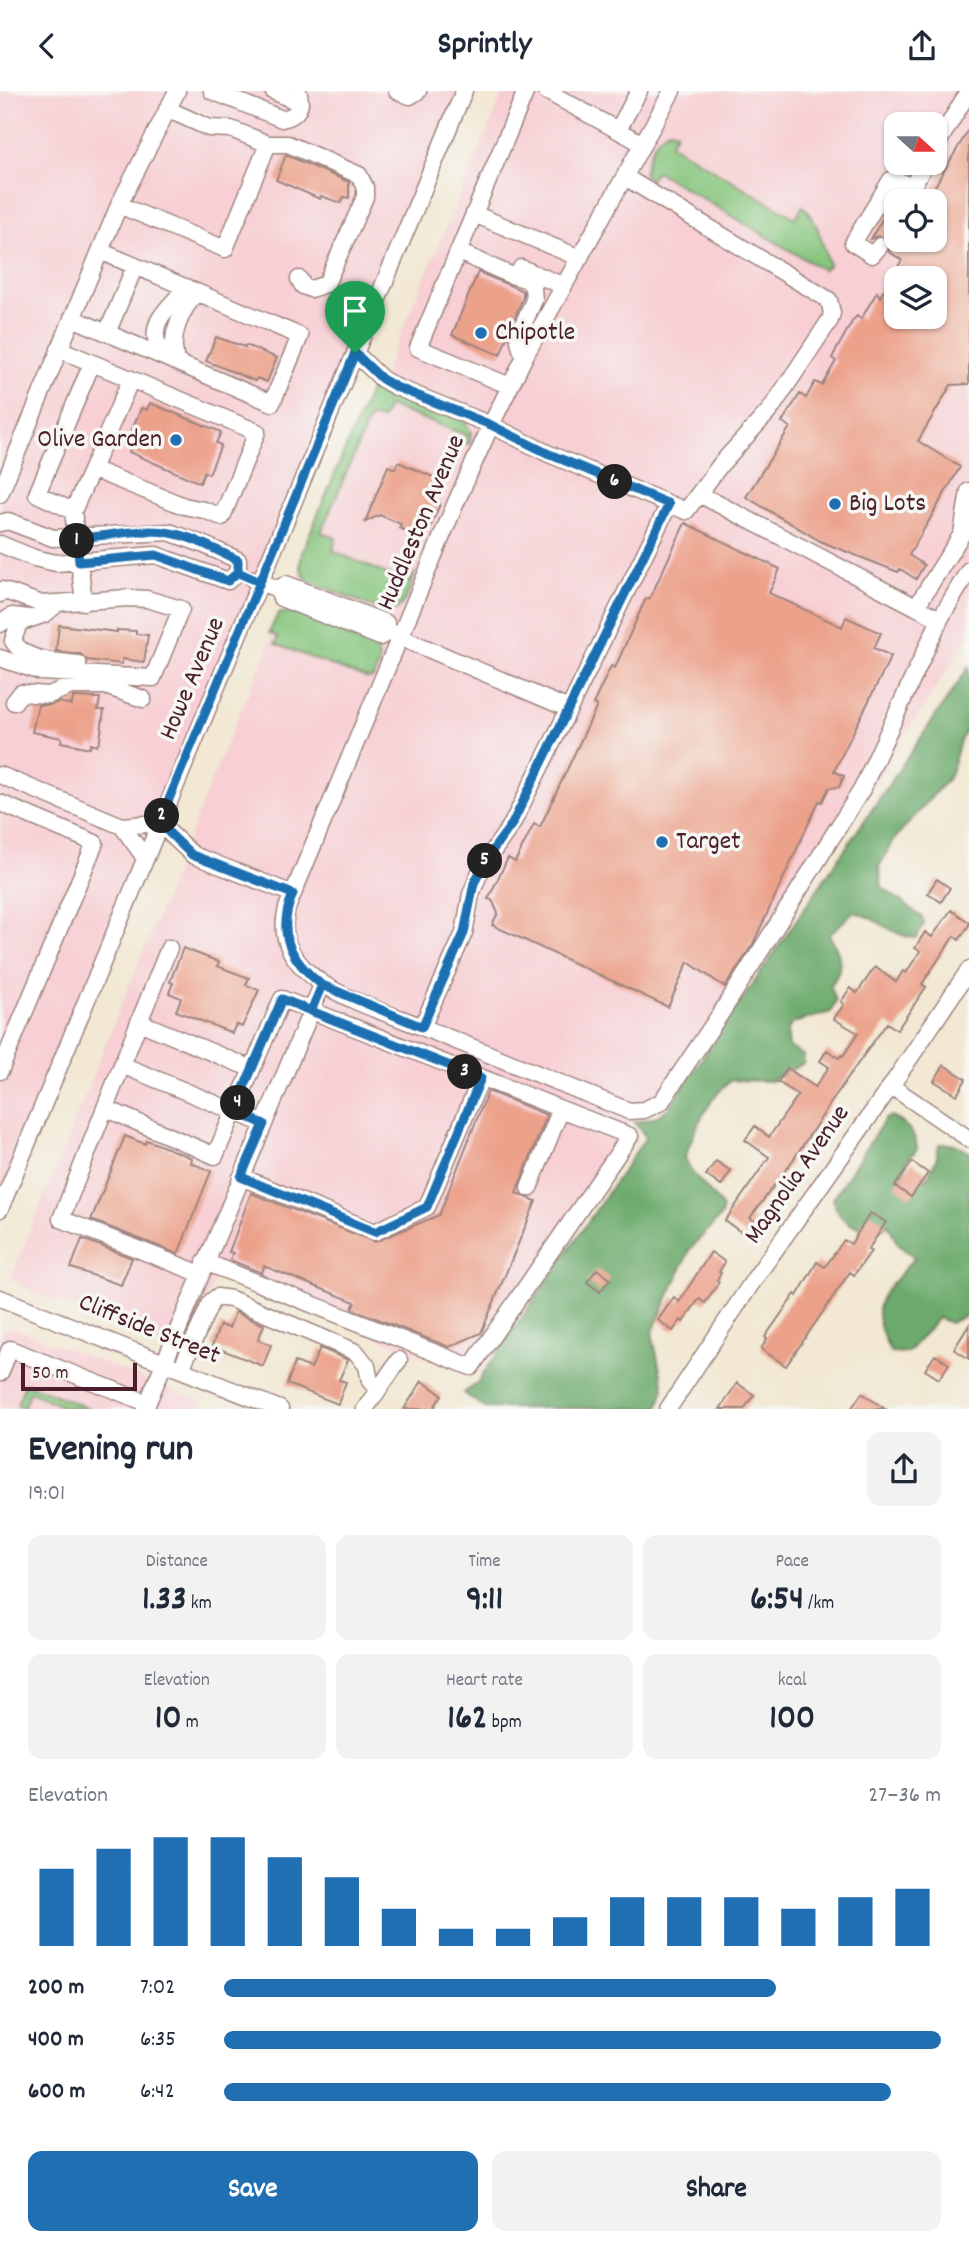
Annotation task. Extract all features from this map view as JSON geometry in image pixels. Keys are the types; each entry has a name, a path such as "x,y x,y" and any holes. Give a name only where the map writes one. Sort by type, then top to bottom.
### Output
{"street":[{"path":"0,494 119,205 177,91"},
{"path":"212,91 276,118 295,114 299,97 273,91"},
{"path":"397,91 410,96 418,91"},
{"name":"Howe Avenue","path":"0,1209 464,91"},
{"path":"510,386 418,348 526,91"},
{"path":"546,91 643,144"},
{"path":"618,131 639,91"},
{"name":"Huddleston Avenue","path":"322,985 305,971 293,955 289,944 284,926 293,894 457,500 491,425 526,354 672,91"},
{"path":"947,127 969,91"},
{"path":"167,109 209,128 231,129 268,144 288,144 359,175 365,187 365,197 326,284 311,289 303,286 299,279"},
{"path":"119,205 225,249 268,144"},
{"path":"880,246 872,255 853,243 891,180 912,187 919,175"},
{"path":"355,353 382,379 396,387 491,425 549,454 686,511 721,464 770,410 830,320 832,308 829,300 625,177"},
{"path":"474,214 580,258"},
{"path":"460,248 564,286"},
{"path":"460,248 508,274 528,280 533,287 534,300 518,336 521,349 526,354"},
{"path":"72,318 272,403 300,336 100,251"},
{"path":"107,333 135,266"},
{"path":"193,290 194,297 172,340 175,354 275,395"},
{"path":"59,349 257,432 222,517 184,506 92,469"},
{"path":"73,511 37,494 92,363"},
{"path":"83,602 73,511 131,379"},
{"path":"916,607 962,534 969,491"},
{"path":"699,494 940,619"},
{"path":"422,1027 464,933 471,894 482,867 512,824 669,504"},
{"path":"0,523 8,521 54,538 169,532 238,560 238,572 228,581 156,555 56,563 34,558 0,544"},
{"path":"0,1373 10,1349 146,1406 322,985 629,1111 650,1108 661,1102 721,1013 862,789 940,619 969,570 949,555"},
{"path":"238,572 278,589"},
{"path":"286,584 386,623 389,632 380,637 281,599 278,589 286,584"},
{"path":"0,594 2,590 42,604 146,599 181,609 153,678 41,671 0,658"},
{"path":"24,653 13,641 19,623 45,614 57,604"},
{"path":"0,624 12,616 29,618"},
{"path":"400,637 569,709"},
{"path":"0,643 5,648 56,661 155,672"},
{"path":"14,702 21,693 49,695 71,686 82,685 105,686 143,699"},
{"path":"0,775 122,826 159,823 192,855 293,894"},
{"path":"0,803 94,843 7,1036 0,1071"},
{"path":"122,826 145,858"},
{"path":"105,1108 215,1156 282,999 630,1136 471,1367 203,1268 61,1219 139,1022 169,948"},
{"name":"Magnolia Avenue","path":"668,1409 969,970"},
{"path":"139,1022 252,1069"},
{"path":"122,1065 264,1124"},
{"path":"241,1177 375,1232 427,1207 481,1078"},
{"path":"891,1086 969,1139"},
{"path":"529,1188 561,1109"},
{"path":"181,1369 211,1302 217,1297 231,1299 356,1352 367,1366 370,1381 379,1389"},
{"name":"Cliffside Street","path":"0,1298 280,1409"},
{"path":"365,1409 399,1360"}],"shaded area":[{"path":"0,91 464,91 0,1209"},
{"path":"504,91 969,91 969,636 669,1100 627,1124 638,1138 472,1376 217,1274 186,1349 181,1352 29,1290 11,1278 207,790"},
{"path":"10,1327 200,1400 203,1408 0,1408 0,1331"}],"green space":[{"path":"669,130 677,132 670,144 795,218 803,206 816,225 829,264 823,270 656,171 649,181 644,174 649,155 659,137"},
{"path":"374,381 463,419 471,432 470,444 466,444 466,435 388,406 382,420 370,417 321,532 336,538 333,551 408,583 415,572 402,604 385,612 306,580 300,566 302,552"},
{"path":"293,613 372,646 379,661 373,678 367,679 275,644 278,637 269,633 278,614"},
{"path":"969,667 969,726 960,741 950,776 892,842 879,867 882,887 922,917 924,924 916,938 899,934 853,912 829,935 840,961 838,973 830,986 836,1001 831,1012 793,1023 787,1030 789,1047 803,1055 804,1063 771,1081 731,1080 708,1106 693,1136 685,1158 691,1171 723,1207 721,1216 690,1249 652,1333 664,1388 658,1408 485,1408 464,1393 477,1383 646,1137 634,1122 657,1116 669,1107"},
{"path":"891,1116 905,1125 914,1137 917,1149 908,1160 903,1174 915,1181 927,1178 936,1160 939,1144 955,1144 969,1152 969,1314 950,1323 938,1318 908,1352 891,1353 879,1321 880,1300 915,1257 898,1245 888,1224 880,1230 856,1226 844,1220 833,1199 885,1119"},
{"path":"25,1383 88,1408 66,1408 30,1392 24,1407 17,1405"}],"building":[{"path":"969,129 969,384 951,385 918,441 960,467 909,555 924,565 916,579 900,569 898,572 822,542 746,497 790,427 782,422 800,394 806,398 815,382 822,385 836,361 832,358 853,320 857,316 861,319 877,292 880,297 884,290 884,329 947,329 947,266 898,266 902,260 889,252 947,252 947,189 933,189 942,175 947,175 947,166"},
{"path":"286,155 349,182 349,198 344,197 341,203 321,196 320,199 276,180"},
{"path":"884,216 884,238 877,236 871,239"},
{"path":"478,272 523,291 500,355 452,335"},
{"path":"216,337 245,347 246,345 277,358 267,382 257,378 255,381 206,361"},
{"name":"Olive Garden","path":"150,403 221,432 216,443 221,445 209,474 204,472 200,483 129,452 135,437 130,435 141,408 147,410"},
{"path":"398,462 443,481 434,502 440,504 429,530 424,528 420,536 399,528 401,524 380,515 365,522 388,466 395,469"},
{"name":"Target","path":"685,523 780,569 769,593 842,627 846,617 881,633 874,648 891,656 834,771 844,776 839,787 829,788 822,802 819,801 753,944 725,987 688,962 668,1007 492,925 498,913 492,900 488,899 508,858 515,862 534,824 540,827 597,706 593,704 611,666 615,668 645,600 650,598"},
{"path":"59,625 117,632 136,631 136,634 148,635 144,662 122,659 122,664 87,660 80,654 56,651"},
{"path":"73,697 100,698 98,710 104,710 97,746 91,744 90,748 61,742 62,738 32,732 38,705 59,702 72,705"},
{"path":"937,879 950,888 941,902 928,893"},
{"path":"951,910 969,922 969,925 959,940 954,936 922,984 926,987 897,1030 887,1023 846,1080 793,1160 750,1218 756,1222 747,1236 725,1221 769,1157 745,1140 755,1126 769,1137 798,1095 778,1082 787,1068 815,1087 829,1067 820,1061 827,1050 839,1058 843,1056 858,1033 834,1019 850,988 857,993 875,967 896,982 903,971 906,973 920,951 915,948 925,932 932,937"},
{"path":"183,948 219,962 217,966 249,978 246,985 259,990 242,1027 236,1024 232,1033 176,1011 181,998 169,993 173,983 170,982"},
{"path":"944,1065 966,1079 957,1095 934,1081"},
{"path":"488,1091 547,1115 516,1193 536,1201 481,1333 449,1347 352,1309 355,1302 264,1266 262,1273 230,1260 233,1253 229,1252 251,1193 375,1242 439,1215"},
{"path":"125,1136 145,1144 147,1140 192,1158 191,1163 211,1171 178,1254 91,1220"},
{"path":"716,1161 731,1171 721,1186 706,1175"},
{"path":"912,1162 928,1173 911,1197 895,1186"},
{"path":"870,1213 886,1222 868,1250 871,1251 854,1275 850,1272 786,1366 761,1349 767,1339 765,1337 795,1294 797,1296 817,1262 825,1267 844,1240 851,1244"},
{"path":"82,1239 132,1258 121,1285 71,1268"},
{"path":"711,1252 725,1262 719,1272 719,1282 705,1303 699,1299 673,1331 658,1320 674,1297 679,1302"},
{"path":"597,1269 610,1279 600,1292 587,1282"},
{"path":"235,1312 264,1325 258,1340 271,1345 263,1366 212,1346 220,1325 229,1328"},
{"path":"969,1325 969,1359 954,1349"},
{"path":"320,1348 348,1360 339,1380 346,1382 338,1404 287,1384 295,1362 311,1368"},
{"path":"935,1355 949,1364 939,1379 925,1370"},
{"path":"422,1381 442,1395 433,1409 404,1409"},
{"path":"737,1383 754,1395 744,1409 720,1409"},
{"path":"862,1393 885,1409 851,1409"}],"place":[{"name":"Chipotle","path":"481,333"},
{"name":"Olive Garden","path":"176,440"},
{"name":"Big Lots","path":"835,504"},
{"name":"Target","path":"662,842"}],"route":[{"path":"355,353 260,582 238,572 228,581 174,559 156,555 79,562 77,538 146,532 179,534 238,560 238,572 241,574 260,582 159,823 192,855 293,894 284,926 289,944 293,955 305,971 322,985 311,1011 481,1078 427,1207 375,1232 241,1177 264,1124 234,1111 282,999 311,1011 322,985 422,1027 464,933 474,883 494,848 512,824 669,504 549,454 491,425 396,387 382,379 355,353"}]}
